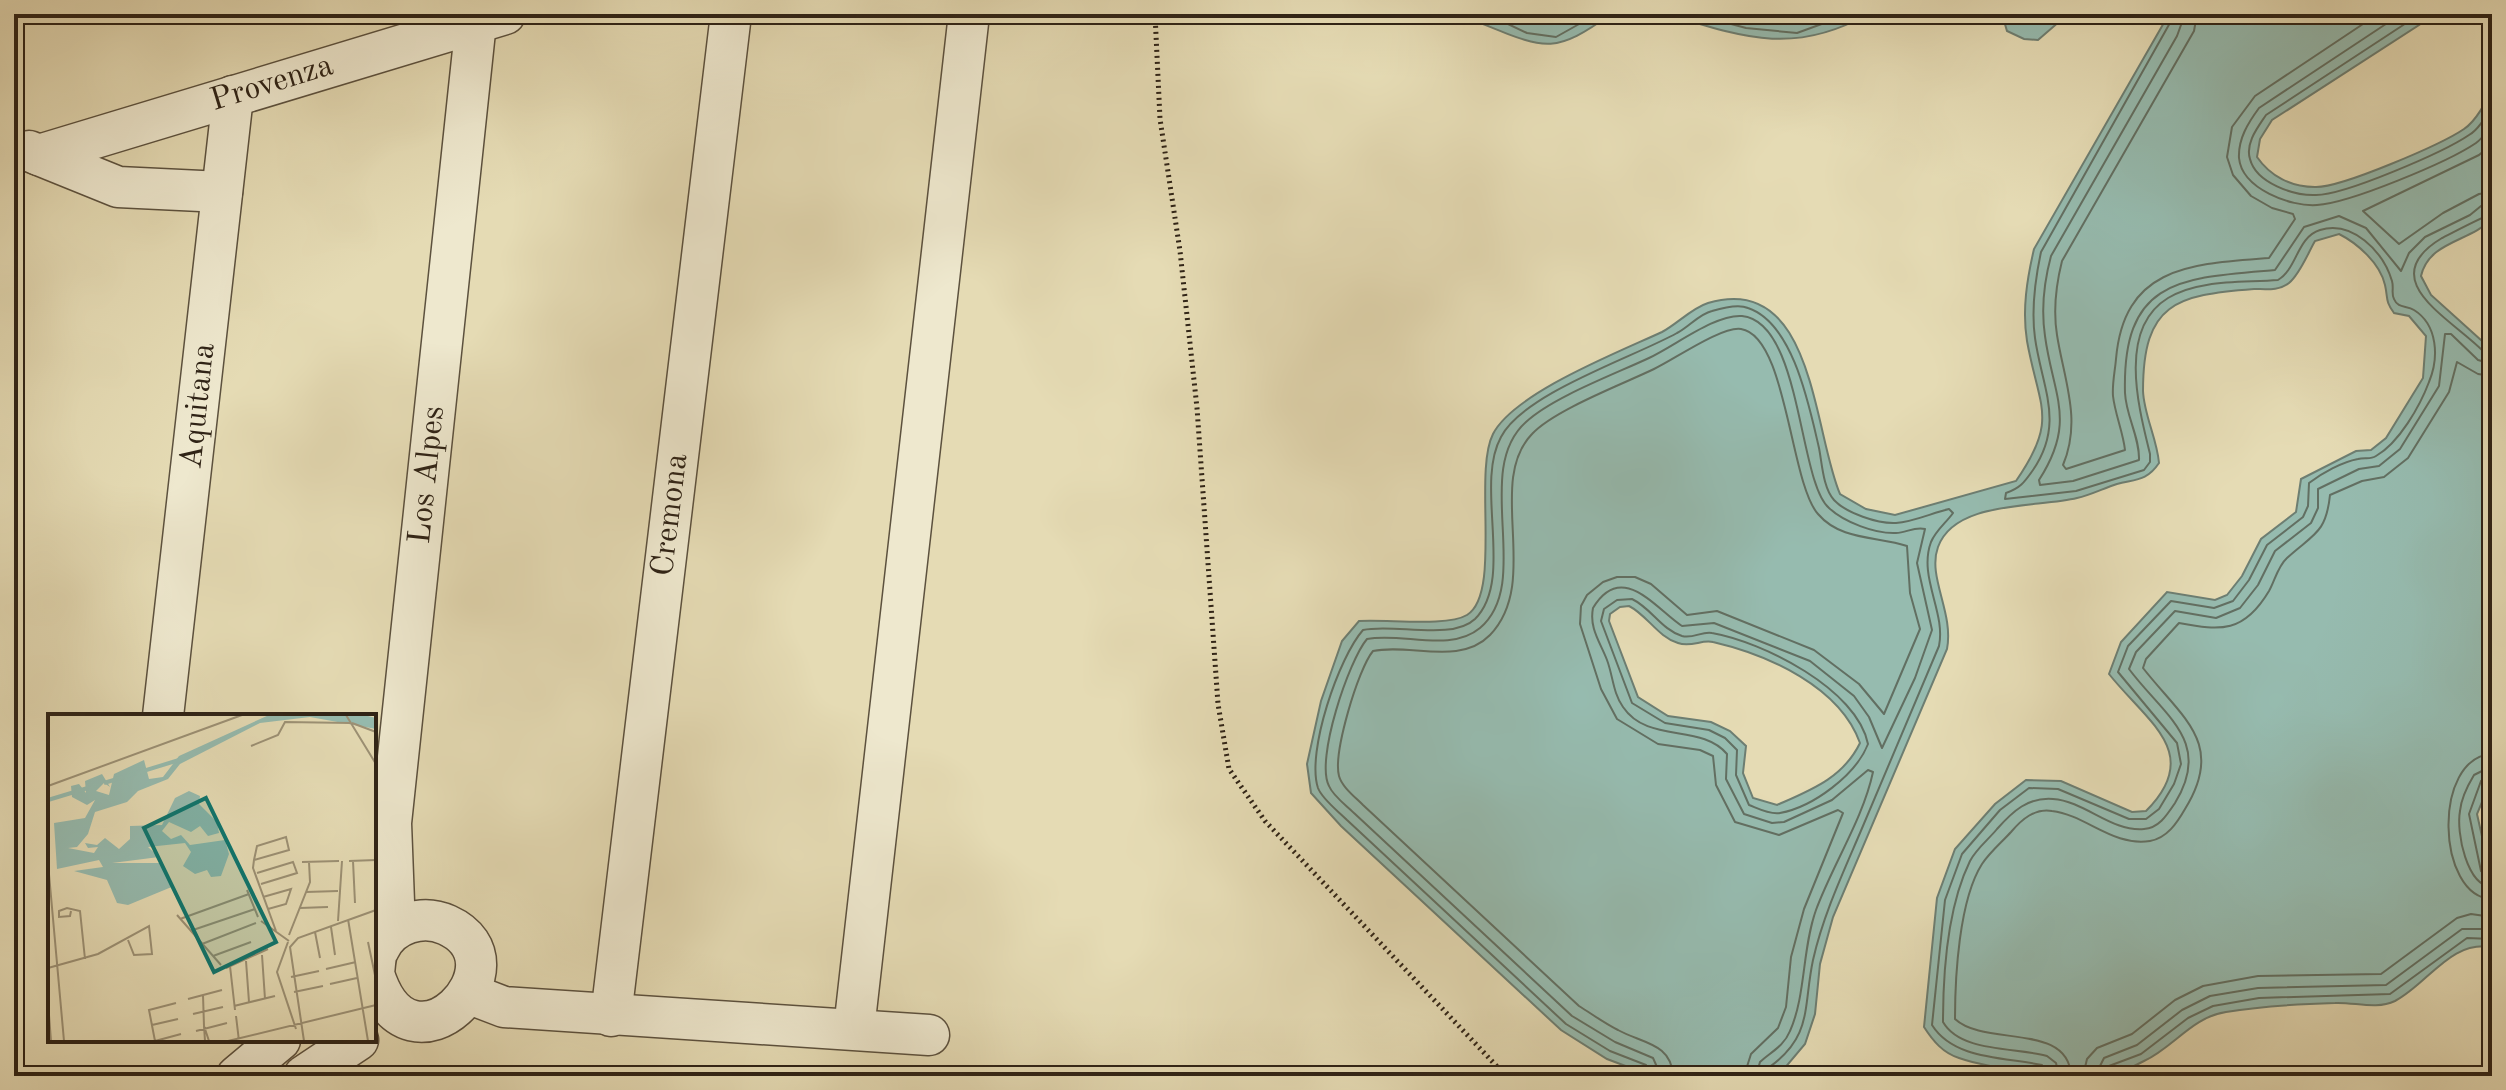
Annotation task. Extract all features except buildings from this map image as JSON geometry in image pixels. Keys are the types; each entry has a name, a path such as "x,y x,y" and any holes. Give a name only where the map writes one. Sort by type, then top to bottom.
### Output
{"street":[{"name":"Cremona","path":"611,1016 731,14"},
{"path":"854,1029 969,14"},
{"name":"Provenza","path":"26,150 233,96 490,18"},
{"name":"Los Alpes","path":"395,929 386,758 490,18"},
{"name":"Aquitana","path":"163,714 233,96"},
{"path":"26,150 118,187 222,192"},
{"path":"376,962 378,949 395,929 412,921 431,920 450,926 465,938 473,956 475,975 470,994 456,1011 437,1020 385,1021 376,981"},
{"path":"470,994 504,1007 929,1035"},
{"path":"237,1076 278,1042"},
{"path":"304,1076 355,1042"}],"path":[{"path":"1155,14 1160,119 1195,393 1218,704 1229,769 1265,821 1506,1076"}],"water":[{"path":"1478,14 1611,14 1576,36 1549,44 1521,39 1483,24"},
{"path":"1667,14 1868,14 1841,27 1792,39 1744,35"},
{"path":"2002,14 2068,14 2038,40 2024,39 2007,31"},
{"path":"2169,14 2436,14 2272,120 2260,139 2257,157 2275,175 2298,185 2315,187 2346,180 2435,145 2468,125 2481,110 2492,88 2492,219 2432,256 2421,276 2431,295 2492,350 2492,778 2477,814 2492,881 2492,947 2477,947 2452,956 2407,993 2388,1004 2294,1005 2214,1015 2193,1026 2155,1055 2130,1068 2104,1076 2053,1075 1972,1062 1943,1050 1924,1027 1937,898 1955,849 1995,804 2026,780 2061,781 2132,812 2146,811 2163,790 2170,772 2170,755 2153,723 2109,674 2121,642 2167,592 2215,600 2227,595 2242,576 2261,539 2296,512 2301,479 2356,451 2371,450 2386,438 2423,378 2426,336 2409,316 2394,313 2378,269 2360,248 2339,234 2315,241 2297,274 2285,286 2204,295 2169,309 2158,322 2149,339 2143,391 2159,463 2150,473 2077,498 1979,513 1947,532 1938,547 1936,570 1947,622 1947,649 1833,917 1820,964 1815,1014 1805,1044 1784,1069 1765,1076 1652,1076 1607,1059 1561,1030 1341,826 1311,793 1307,764 1321,701 1342,641 1359,621 1431,622 1467,615 1477,603 1483,583 1485,476 1493,434 1522,404 1544,389 1662,332 1708,303 1743,299 1770,310 1789,333 1804,363 1840,494 1866,509 1895,515 2016,481 2038,442 2042,427 2040,398 2025,318 2027,283 2034,249","holes":["1629,606 1664,636 1678,643 1687,645 1709,641 1735,648 1800,676 1836,705 1850,723 1860,743 1853,755 1825,782 1777,805 1753,798 1743,773 1746,746 1730,731 1711,722 1668,716 1638,697 1609,621 1610,614 1620,607"]}]}
